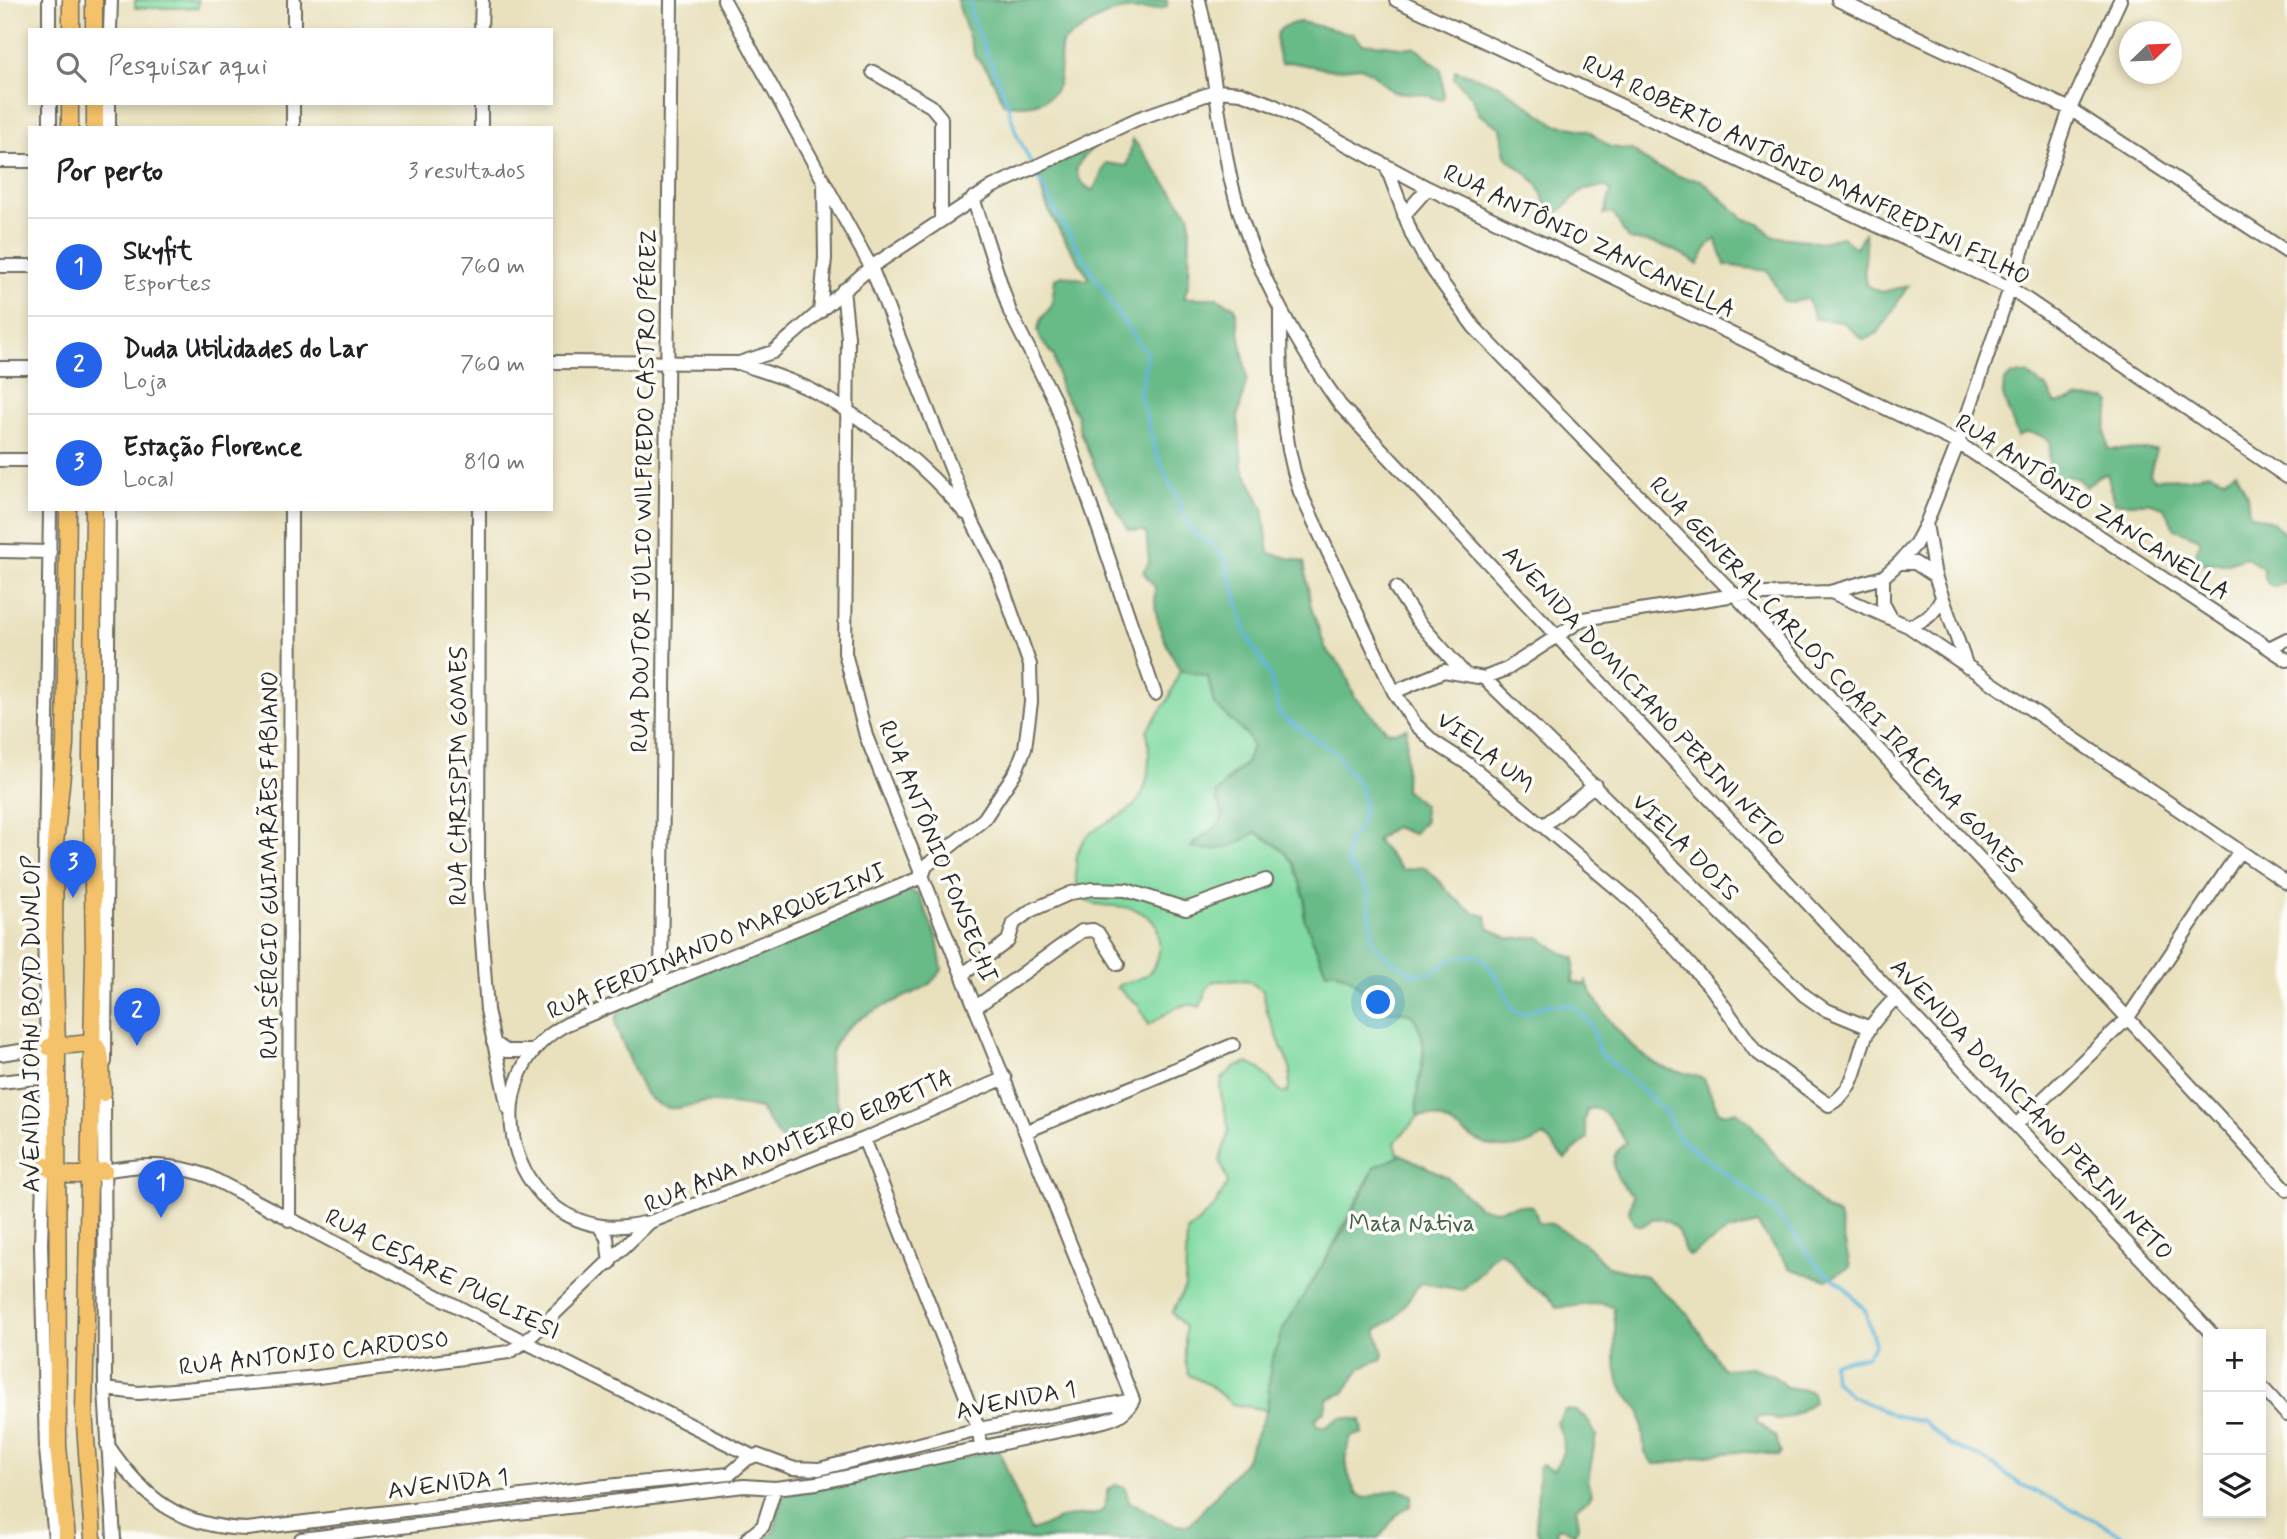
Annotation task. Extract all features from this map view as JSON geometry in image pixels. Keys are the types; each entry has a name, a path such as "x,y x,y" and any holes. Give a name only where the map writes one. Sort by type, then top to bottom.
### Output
{"main road":[{"path":"71,0 71,28"},
{"path":"94,0 94,28"},
{"path":"70,105 70,126"},
{"path":"95,105 95,126"},
{"name":"AVENIDA JOHN BOYD DUNLOP","path":"67,1539 58,1446 50,1170 55,844 65,744 68,511"},
{"path":"93,1539 85,1410 87,1174 94,956 91,755 94,511"},
{"path":"52,1047 91,1043 100,1050 100,1082 103,1093"},
{"path":"50,1170 87,1174 104,1171"},
{"path":"48,1471 58,1446"}],"street":[{"path":"49,0 49,28"},
{"path":"110,28 111,0"},
{"path":"294,0 294,28"},
{"path":"481,28 482,0"},
{"name":"RUA DOUTOR JÚLIO WILFREDO CASTRO PÉREZ","path":"662,983 671,0"},
{"path":"724,0 871,267 972,521 996,568 1020,630 1030,665 1031,702 1024,748 1000,799 967,835 926,866 922,877"},
{"name":"AVENIDA DOMICIANO PERINI NETO","path":"1199,0 1233,186 1280,307 1310,362 1340,405 2207,1329"},
{"name":"RUA ROBERTO ANTÔNIO MANFREDINI FILHO","path":"1396,0 2010,288 2287,477"},
{"path":"1838,0 2070,109 2287,252"},
{"path":"1394,692 1431,675 1463,672 1485,678 1524,660 1555,635 1583,619 1735,595 1830,592 1883,577 1899,563 1915,545 1926,524 1958,443 2070,109 2120,0"},
{"path":"873,72 931,106 941,118 941,218"},
{"name":"RUA ANTÔNIO ZANCANELLA","path":"738,363 772,352 871,267 972,198 1018,173 1137,119 1217,92 1241,93 1273,105 1387,168 1958,443 2287,660"},
{"path":"50,105 50,126"},
{"path":"109,105 109,126"},
{"path":"293,105 293,126"},
{"path":"481,105 481,126"},
{"path":"0,161 28,160"},
{"name":"RUA GENERAL CARLOS COARI IRACEMA GOMES","path":"1387,168 1404,215 1441,286 1474,327 1735,595 2287,1190"},
{"path":"820,312 825,258 824,180"},
{"path":"1404,215 1428,188"},
{"path":"972,198 1010,312 1055,401 1155,694"},
{"path":"0,266 28,267"},
{"name":"RUA ANTÔNIO FONSECHI","path":"844,290 848,337 845,653 866,736 1133,1400"},
{"name":"VIELA UM","path":"1280,307 1282,408 1292,469 1300,492 1394,692 1415,724 1434,742 1468,764 1635,904 1677,947 1712,989 1755,1051 1829,1105 1842,1098 1854,1079 1870,1028"},
{"path":"553,362 738,363 813,391 904,451 938,480 972,521"},
{"path":"0,368 28,368"},
{"path":"0,460 28,460"},
{"path":"50,511 44,933 52,1047 46,1077 50,1170 41,1244 48,1471 55,1539"},
{"path":"109,511 103,1093 105,1389 114,1539"},
{"name":"RUA SÉRGIO GUIMARÃES FABIANO","path":"289,1220 292,511"},
{"name":"RUA CHRISPIM GOMES","path":"479,511 478,884 487,1010 513,1140 526,1174 543,1197 563,1211 599,1226 621,1227 650,1222"},
{"path":"1926,524 1934,576 1967,667"},
{"path":"0,551 50,552"},
{"path":"1899,563 1915,563 1934,576"},
{"path":"1883,577 1883,603 1890,616"},
{"path":"1396,588 1417,620 1463,672"},
{"path":"1830,592 1908,626 2287,883"},
{"path":"1908,626 1924,621 1934,614 1942,598"},
{"path":"2269,648 2287,639"},
{"name":"VIELA DOIS","path":"1485,678 1595,785 1671,866 1804,995 1824,1009 1870,1028"},
{"path":"1543,826 1595,785"},
{"path":"2016,1125 2127,1018 2239,852"},
{"name":"RUA FERDINANDO MARQUEZINI","path":"532,1051 566,1024 922,877"},
{"path":"963,974 1009,941 1014,923 1030,911 1071,893 1092,889 1125,890 1186,909 1266,880"},
{"path":"976,1007 1082,931 1093,930 1098,933 1118,964"},
{"path":"1870,1028 1896,997"},
{"path":"493,1042 506,1051 532,1051"},
{"path":"1027,1131 1233,1045"},
{"path":"0,1054 52,1047"},
{"name":"RUA CHRISPIM GOMES","path":"509,1110 519,1072 532,1051"},
{"path":"0,1082 46,1077"},
{"name":"RUA ANA MONTEIRO ERBETTA","path":"525,1342 650,1222 864,1139 1005,1078"},
{"path":"864,1139 979,1429 981,1448"},
{"name":"RUA CESARE PUGLIESI","path":"104,1171 154,1166 190,1169 747,1459"},
{"path":"599,1226 607,1238 610,1263"},
{"name":"RUA ANTONIO CARDOSO","path":"105,1389 139,1393 318,1377 498,1356 525,1342"},
{"path":"2266,1392 2287,1415"},
{"name":"AVENIDA 1","path":"107,1444 131,1478 161,1504 201,1523 231,1528 379,1515 596,1487 730,1475 747,1459 763,1455 801,1469 819,1469 979,1429 1133,1400"},
{"name":"AVENIDA 1","path":"302,1539 753,1486 775,1488 817,1483 1117,1418 1128,1410 1133,1400"},
{"path":"747,1459 743,1473 753,1486"},
{"path":"747,1539 763,1526 775,1488"}],"green space":[{"path":"135,0 198,0 198,8 135,8"},
{"path":"957,0 1167,0 1167,7 1119,11 1085,27 1062,43 1060,76 1053,93 1040,102 1013,105 1004,104 989,72 975,56"},
{"path":"1301,22 1353,34 1363,44 1414,47 1441,69 1444,97 1441,100 1423,94 1393,92 1361,67 1333,70 1289,62 1281,64 1276,40 1279,30"},
{"path":"1455,70 1499,85 1555,124 1588,131 1610,147 1632,150 1652,165 1684,178 1701,180 1743,218 1760,224 1772,236 1821,242 1842,237 1856,248 1864,233 1864,273 1867,286 1881,292 1908,286 1878,333 1864,340 1843,322 1815,319 1807,298 1792,303 1783,301 1768,271 1725,265 1716,239 1709,244 1698,265 1665,247 1628,239 1613,213 1604,214 1611,192 1607,187 1584,189 1547,223 1544,199 1536,184 1505,156 1501,128 1479,114 1472,97 1454,78"},
{"path":"1133,139 1190,216 1189,282 1184,298 1217,298 1235,307 1247,378 1238,416 1242,466 1263,508 1269,553 1304,562 1311,607 1326,649 1343,668 1355,697 1387,731 1395,732 1407,728 1405,789 1423,805 1425,821 1413,834 1394,827 1376,840 1402,870 1424,867 1461,903 1477,914 1486,916 1488,928 1510,939 1539,937 1562,953 1575,958 1573,982 1585,985 1586,981 1599,1005 1628,1042 1662,1067 1704,1079 1718,1111 1725,1114 1736,1111 1749,1122 1780,1161 1826,1210 1839,1215 1850,1267 1827,1280 1791,1269 1757,1224 1726,1232 1690,1256 1685,1252 1676,1229 1668,1222 1655,1218 1642,1226 1634,1224 1629,1211 1633,1195 1620,1181 1614,1169 1615,1156 1626,1142 1610,1118 1599,1110 1587,1110 1584,1121 1587,1138 1565,1159 1544,1136 1521,1146 1502,1148 1486,1144 1432,1116 1418,1117 1418,1090 1424,1054 1419,1028 1411,1013 1380,1010 1353,980 1335,970 1326,972 1304,918 1305,899 1294,864 1283,850 1256,832 1225,848 1209,850 1191,847 1220,824 1223,814 1216,793 1247,762 1252,745 1247,735 1214,704 1208,676 1180,670 1169,650 1158,621 1155,587 1143,572 1149,562 1146,532 1128,529 1101,482 1080,432 1077,415 1061,391 1054,356 1041,340 1038,331 1040,321 1052,305 1055,278 1062,275 1087,280 1089,278 1064,239 1047,205 1041,189 1041,176 1051,163 1096,144 1077,169 1079,179 1093,191 1106,163 1127,166"},
{"path":"2027,374 2047,388 2056,404 2077,398 2107,399 2111,403 2105,430 2108,449 2156,450 2150,474 2154,479 2188,478 2208,472 2224,479 2236,471 2247,495 2249,514 2273,522 2287,537 2287,581 2276,587 2270,585 2263,568 2245,557 2225,564 2204,563 2189,570 2200,541 2198,538 2175,529 2163,507 2151,503 2115,503 2107,474 2098,476 2086,487 2078,479 2068,476 2051,486 2048,482 2050,442 2030,433 2018,437 2003,396 2004,381 2011,375"},
{"path":"1180,670 1208,676 1214,704 1247,735 1252,745 1247,762 1226,780 1216,800 1223,814 1220,824 1192,843 1256,832 1283,850 1294,864 1305,899 1304,918 1326,972 1334,970 1353,980 1380,1010 1411,1013 1419,1027 1422,1041 1423,1053 1417,1090 1418,1117 1395,1142 1399,1157 1375,1166 1271,1363 1267,1410 1232,1404 1208,1384 1189,1375 1185,1361 1185,1327 1172,1313 1185,1287 1187,1232 1213,1208 1228,1183 1220,1160 1229,1130 1220,1089 1222,1079 1234,1067 1248,1063 1260,1069 1282,1093 1288,1092 1291,1070 1267,1012 1263,991 1247,980 1214,981 1207,988 1200,1007 1180,1007 1149,1025 1138,1005 1117,987 1143,977 1154,967 1159,954 1157,926 1136,910 1087,901 1079,892 1076,880 1078,850 1084,840 1092,832 1131,808 1143,792 1149,765 1147,730 1168,700"},
{"path":"907,890 919,895 937,938 942,970 927,986 859,1020 837,1040 829,1067 840,1111 825,1135 784,1144 760,1109 706,1103 672,1108 658,1104 646,1093 617,1027 618,1012 627,1002"},
{"name":"Mata Nativa","path":"1398,1153 1447,1177 1479,1207 1496,1210 1518,1205 1533,1206 1539,1223 1552,1224 1587,1246 1608,1267 1646,1276 1688,1314 1723,1369 1751,1367 1773,1375 1786,1387 1812,1391 1814,1402 1790,1417 1778,1419 1756,1415 1757,1421 1775,1436 1781,1453 1778,1456 1752,1452 1725,1453 1653,1464 1645,1453 1640,1410 1620,1384 1616,1372 1613,1307 1602,1303 1557,1308 1547,1296 1527,1282 1500,1252 1489,1259 1484,1270 1462,1290 1420,1283 1395,1318 1376,1330 1383,1353 1382,1359 1361,1367 1344,1393 1327,1399 1325,1410 1314,1420 1317,1425 1325,1427 1341,1417 1361,1420 1363,1433 1351,1437 1346,1459 1348,1474 1357,1495 1365,1498 1398,1489 1412,1495 1410,1506 1397,1515 1378,1539 764,1539 774,1532 782,1495 999,1450 1031,1531 1062,1518 1099,1513 1106,1502 1107,1491 1115,1485 1125,1487 1129,1502 1173,1524 1190,1525 1245,1461 1267,1410 1271,1363 1283,1329 1344,1230 1375,1166 1399,1157"},
{"path":"1565,1410 1577,1411 1587,1419 1596,1435 1588,1481 1592,1493 1589,1499 1576,1507 1579,1525 1574,1534 1564,1528 1557,1528 1556,1539 1540,1539 1536,1527 1539,1466 1553,1470 1561,1458 1564,1447 1557,1423"}],"waterway":[{"path":"970,0 971,15 1006,99 1016,133 1053,207 1117,313 1147,354 1140,395 1157,455 1193,533 1212,544 1226,560 1246,634 1270,675 1280,715 1336,753 1361,788 1364,807 1360,827 1348,842 1348,864 1368,891 1373,943 1387,957 1413,974 1430,973 1454,958 1476,955 1499,980 1513,1011 1524,1014 1545,1005 1572,1005 1591,1024 1599,1052 1665,1111 1677,1136 1776,1212 1819,1267 1844,1287 1865,1310 1875,1344 1867,1356 1832,1363 1834,1380 1851,1396 1894,1415 1923,1421 1950,1445 1981,1457 2020,1484 2105,1525 2127,1539"}],"place":[{"name":"Estação Florence","path":"73,898"},
{"name":"Duda Utilidades do Lar","path":"137,1046"},
{"name":"Skyfit","path":"161,1218"}]}
